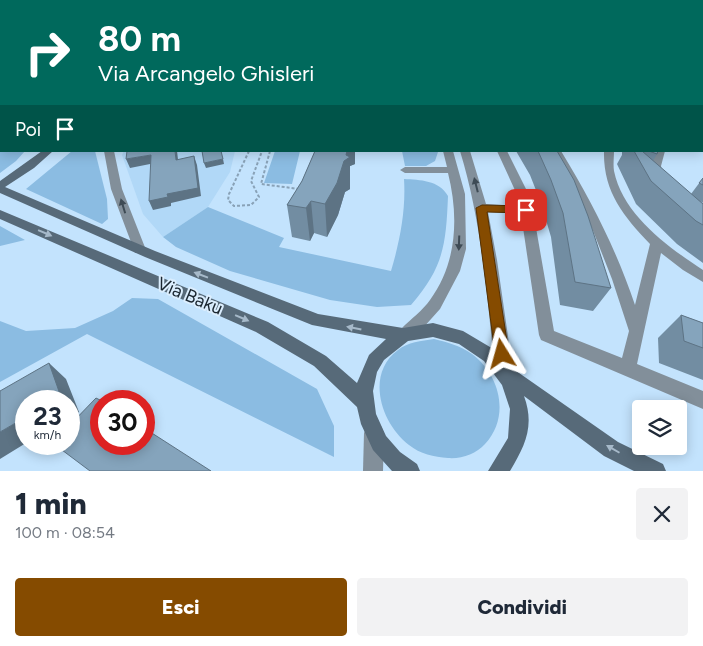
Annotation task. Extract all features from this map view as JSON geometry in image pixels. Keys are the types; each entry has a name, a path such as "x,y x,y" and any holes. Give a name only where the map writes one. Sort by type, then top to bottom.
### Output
{"main road":[{"path":"0,188 47,152"},
{"name":"Via Baku","path":"0,188 140,250 317,320 357,328 405,334"},
{"name":"Via Baku","path":"0,214 262,327 320,361 364,403"},
{"path":"410,471 404,468 382,447 374,433 364,403 364,390 371,364 387,344 405,334 433,330 460,336 484,349 504,371 513,385 520,410 518,442 498,471"},
{"path":"504,371 611,450 656,471"}],"street":[{"path":"405,334 435,306 454,271 460,249 459,194 448,152"},
{"path":"464,152 475,179 482,208 504,371"},
{"path":"502,152 525,199 547,336 703,400"},
{"path":"557,152 600,229 620,280 636,330"},
{"path":"609,152 607,164 611,181 625,207 657,243 703,277"},
{"path":"660,152 656,166 659,183 663,189"},
{"path":"110,156 123,209 140,250"},
{"path":"405,170 453,170"},
{"path":"482,208 526,210"},
{"path":"628,369 657,243"},
{"path":"373,471 374,433"}],"path":[{"path":"249,152 243,168 229,194 228,200 234,206 251,205 259,197 251,180 262,152"},
{"path":"270,152 261,184 301,189"}],"shaded area":[{"path":"0,152 24,152 16,161 0,173"},
{"path":"71,152 95,152 107,199 108,219 102,224 26,189"},
{"path":"124,152 235,152 230,172 208,207 163,237 143,214 122,155"},
{"path":"275,152 300,152 292,184 264,183"},
{"path":"402,152 438,152 435,161 426,166 405,166"},
{"path":"404,179 429,182 440,187 448,196 444,242 437,266 411,305 377,307 330,300 230,271 176,247 163,237 208,207 284,238 279,247 391,271 402,225"},
{"path":"0,226 25,240 0,246"},
{"path":"132,298 158,299 317,389 334,426 334,457 87,334 0,382 0,321 26,331 75,328 113,311"},
{"path":"434,339 454,345 472,354 490,374 499,397 498,422 493,433 481,448 463,457 438,457 422,453 413,448 399,436 391,425 381,399 380,385 382,372 388,360 406,345"}],"building":[{"path":"127,152 175,152 176,160 194,156 198,188 167,194 168,197 149,201 151,155 126,159"},
{"path":"202,152 221,152 223,159 204,163"},
{"path":"315,152 347,152 346,155 350,157 344,161 337,183 325,204 311,201 306,208 287,205 302,181"},
{"path":"538,152 558,152 574,180 588,216 611,288 575,282 563,213"},
{"path":"635,152 643,152 703,204 703,225 696,221 651,181"},
{"path":"681,315 703,323 703,348 684,341"},
{"path":"49,363 59,390 15,390 15,423 0,432 0,391"},
{"path":"90,404 90,455 155,455 155,435 211,471 90,471 69,455 80,455 80,415"}],"route":[{"path":"502,354 482,208 526,210"}]}
